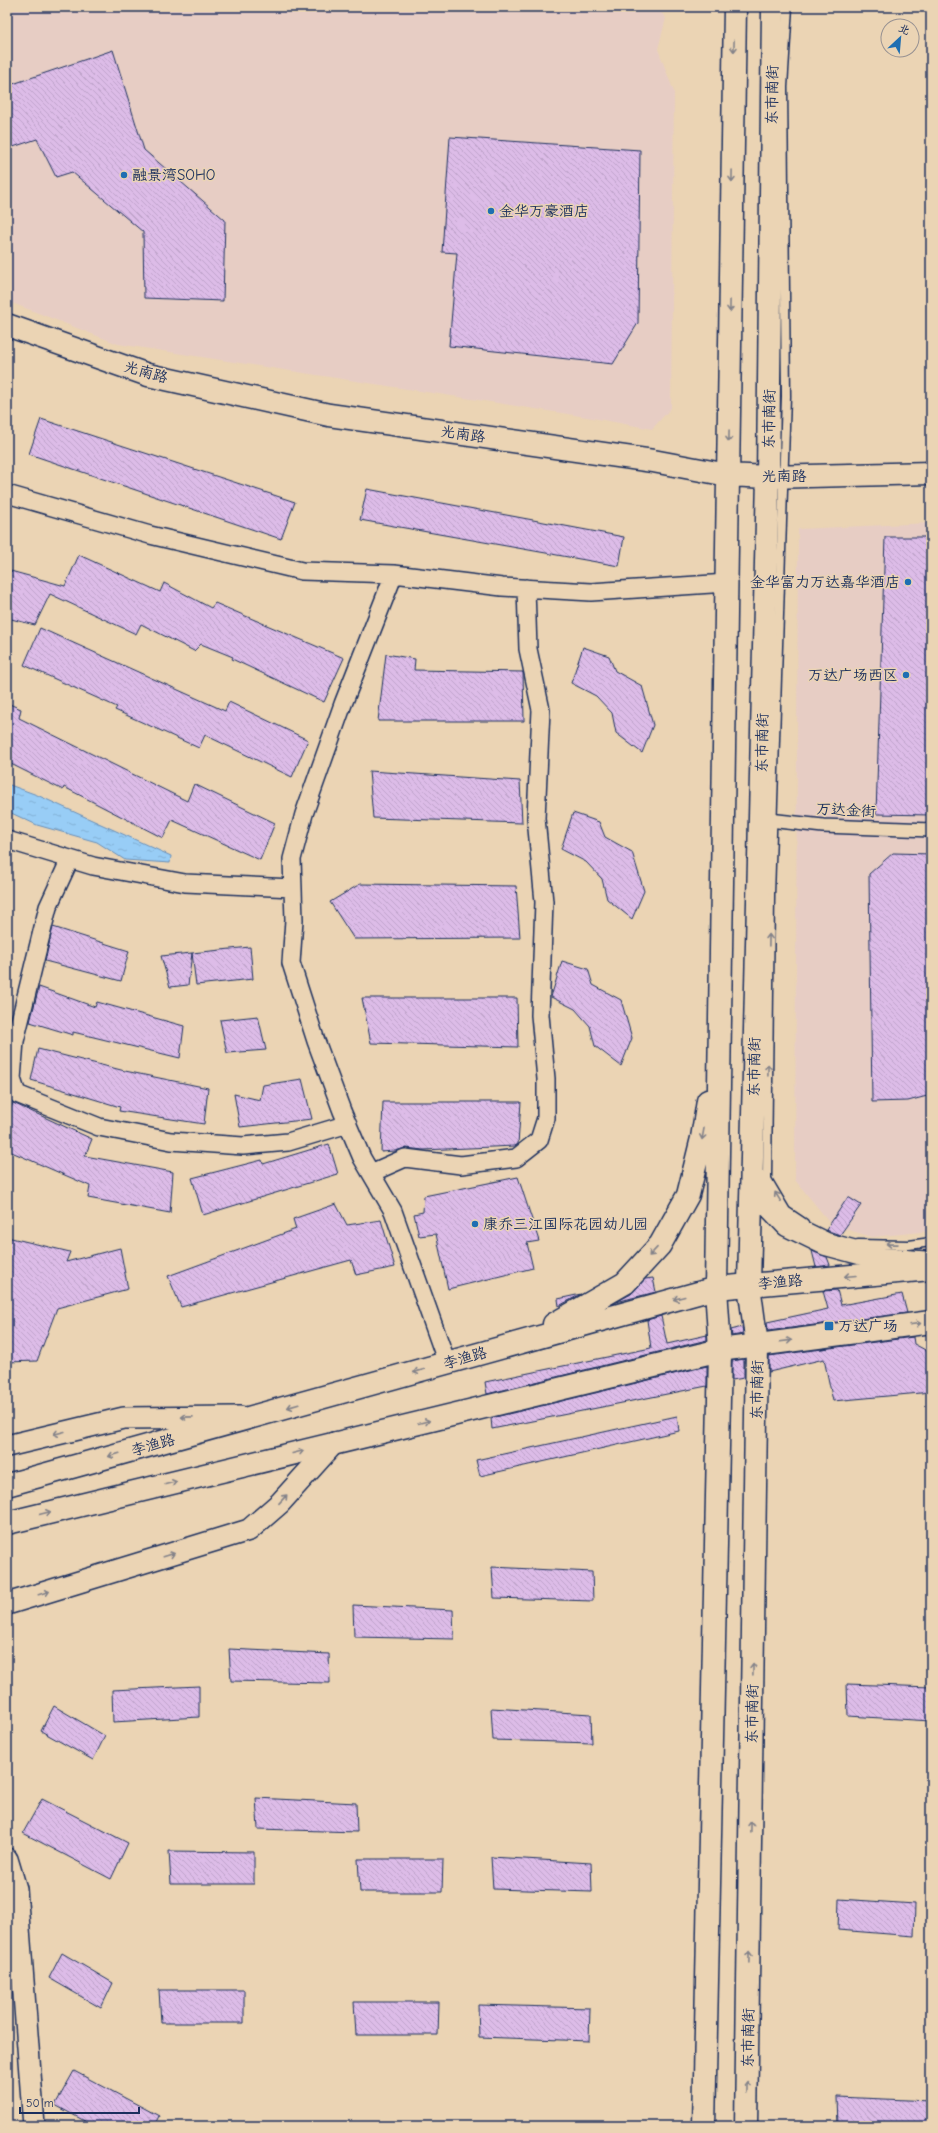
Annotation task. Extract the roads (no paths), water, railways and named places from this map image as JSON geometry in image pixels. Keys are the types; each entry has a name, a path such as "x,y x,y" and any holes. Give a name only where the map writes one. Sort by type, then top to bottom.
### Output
{"main road":[{"path":"704,2126 720,1350 716,1288 735,7"},
{"name":"东市南街","path":"746,2126 758,1344 749,1285 751,1173 766,820 776,477 773,7"},
{"name":"光南路","path":"7,325 148,375 329,415 653,461 728,475 776,477 931,473"},
{"path":"517,1343 571,1315 625,1283 660,1245 688,1195 702,1138 720,1026"},
{"path":"751,1173 770,1206 787,1225 807,1235 826,1244 882,1259 931,1263"},
{"name":"李渔路","path":"7,1485 716,1288 931,1269"},
{"path":"7,1523 720,1350 931,1322"}],"street":[{"path":"7,494 150,535 302,571 394,574 526,588 591,592 726,583"},
{"path":"394,574 343,704 304,814 292,859 294,920 291,963 316,1041 348,1124 371,1173 393,1211 447,1363"},
{"path":"371,1173 405,1158 461,1165 516,1158 539,1140 546,1118 546,1079 540,1015 544,902 536,818 541,710 528,649 526,588"},
{"name":"万达金街","path":"766,820 823,826 931,830"},
{"path":"7,840 93,866 185,883 293,888"},
{"path":"70,859 48,907 15,1041 12,1079 17,1094 99,1127 171,1141 243,1146 288,1142 348,1124"},
{"path":"7,1446 124,1418 254,1416"},
{"path":"7,1604 249,1530 280,1503 334,1443"},
{"path":"7,1859 16,1888 34,2126"}],"lane":[{"path":"776,477 786,396 783,87 788,7"},
{"path":"766,820 767,1179 786,1211 810,1227 817,1229"},
{"path":"851,1241 858,1244 909,1245 931,1242"}],"water":[{"path":"7,784 37,795 171,856 170,863 125,860 97,842 37,825 7,811"}],"place":[{"name":"融景湾SOHO","path":"124,175"},
{"name":"金华万豪酒店","path":"491,211"},
{"name":"金华富力万达嘉华酒店","path":"908,582"},
{"name":"万达广场西区","path":"906,675"},
{"name":"康乔三江国际花园幼儿园","path":"475,1224"},
{"name":"万达广场","path":"829,1326"}]}
